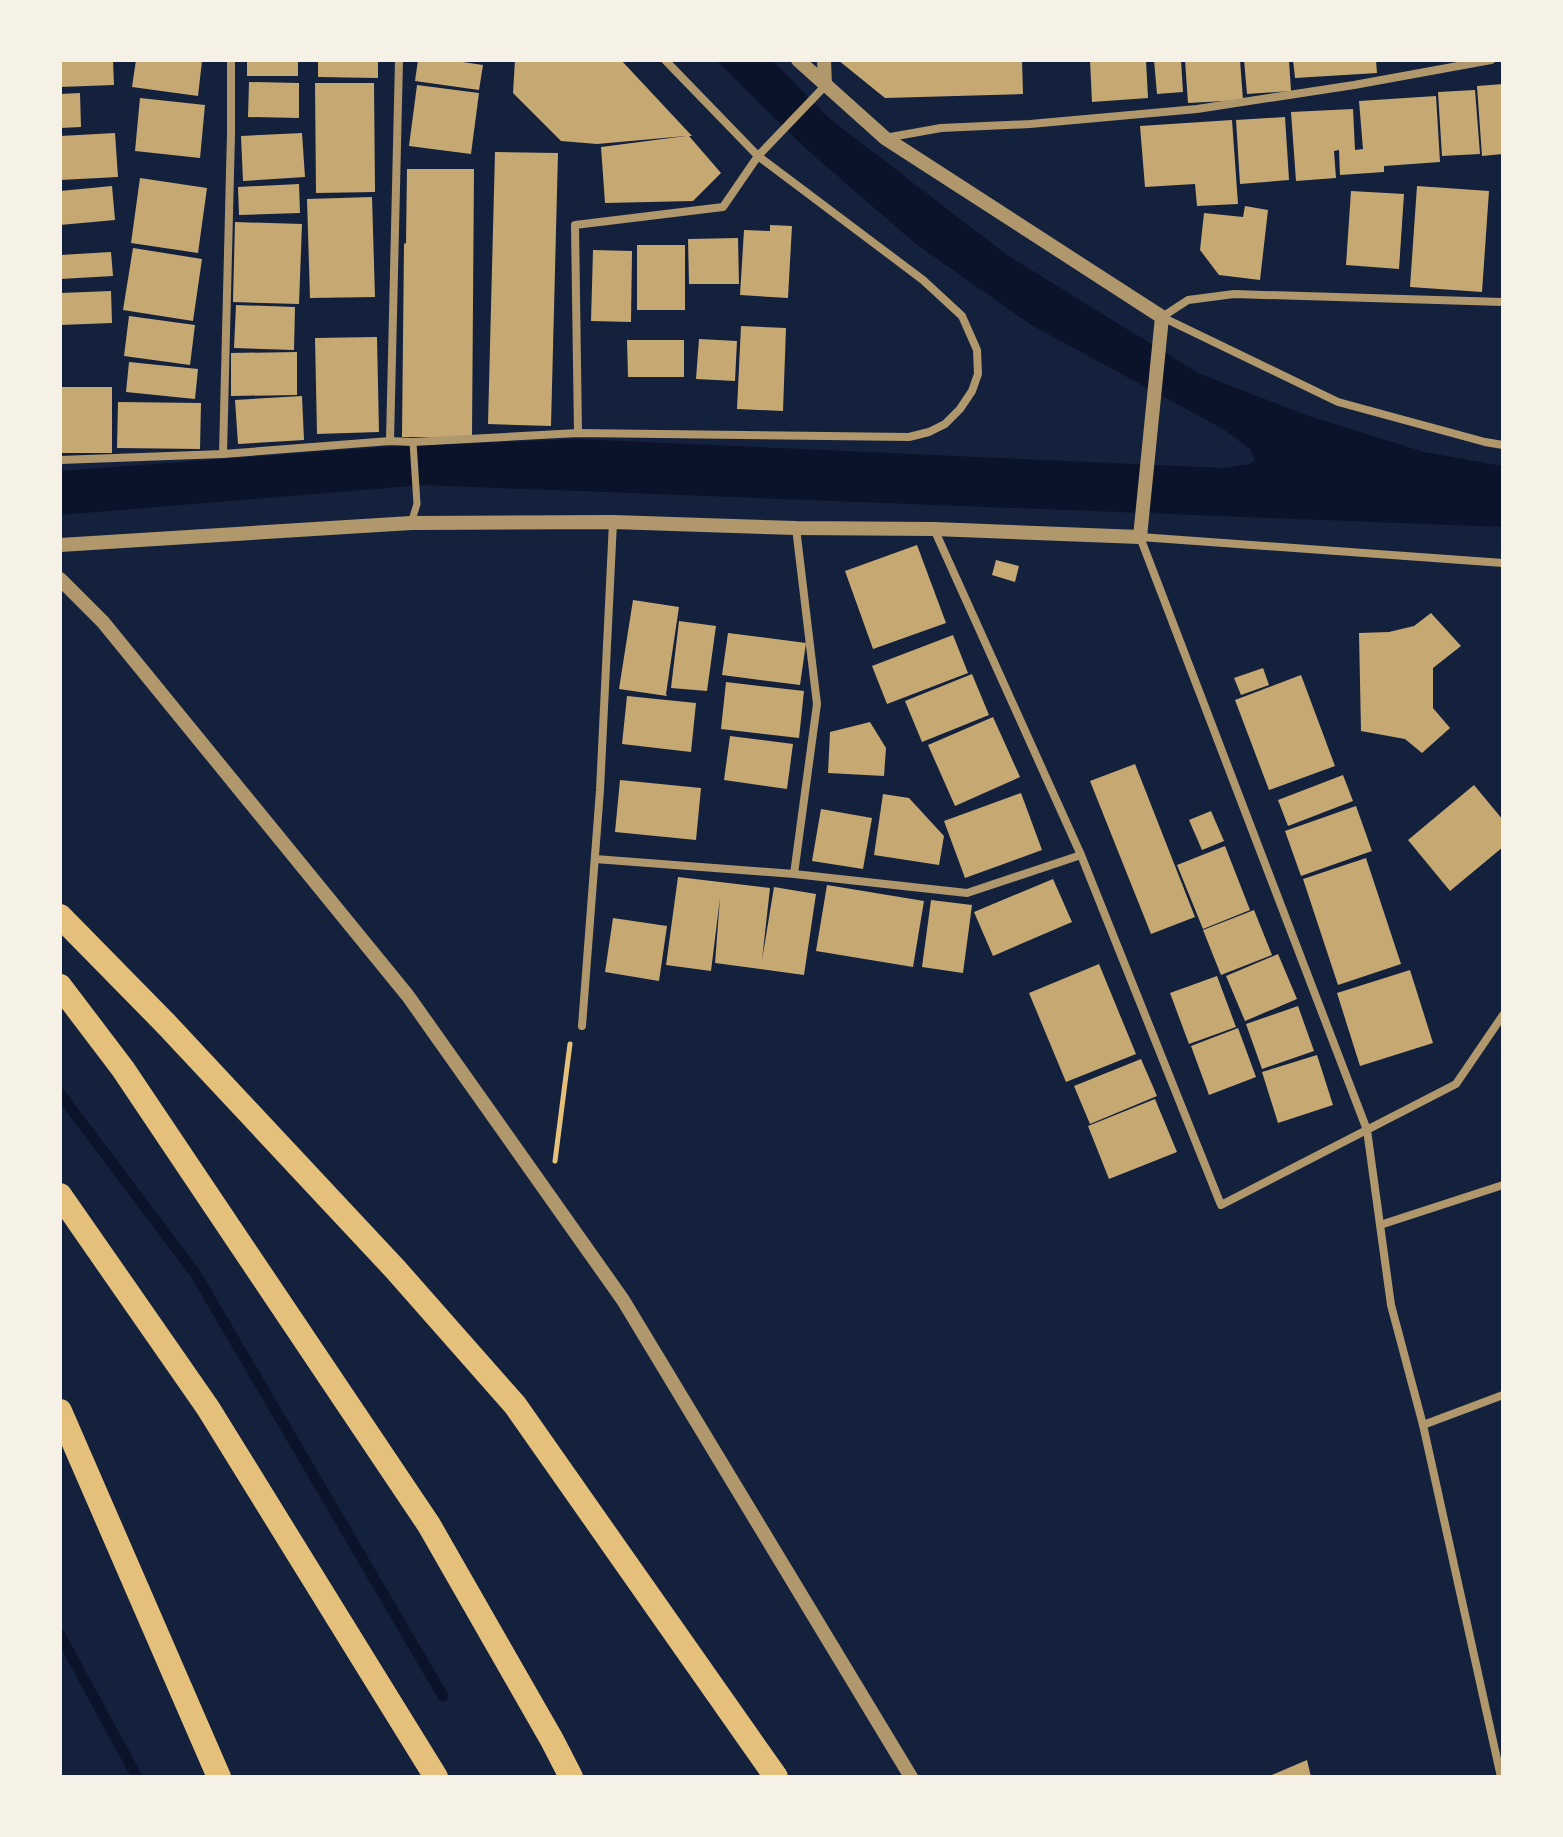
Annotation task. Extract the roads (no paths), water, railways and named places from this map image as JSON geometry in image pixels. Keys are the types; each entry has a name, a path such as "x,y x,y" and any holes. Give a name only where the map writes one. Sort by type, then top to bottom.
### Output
{"highway":[{"path":"60,916 396,1270 515,1405 776,1777"},
{"path":"60,986 123,1069 429,1525 571,1777"},
{"path":"60,1195 208,1408 433,1772"},
{"path":"60,1411 219,1777"}],"street":[{"path":"223,454 231,60"},
{"path":"390,441 399,60"},
{"path":"60,460 223,454 390,441 578,433 909,437 945,424 972,391 978,374 977,350 962,316 923,280 758,156 665,60"},
{"path":"798,60 885,138 1162,317 1338,402 1503,445"},
{"path":"578,433 575,225 723,207 758,156 825,86 824,60"},
{"path":"885,138 941,128 1030,124 1197,109 1491,60"},
{"path":"1501,1777 1423,1425 1391,1305 1367,1130 1140,537 1162,317 1188,300 1234,294 1503,302"},
{"path":"411,523 417,504 413,442"},
{"path":"582,1026 610,624 613,522"},
{"path":"60,545 411,523 613,522 1140,537 1503,563"},
{"path":"794,874 817,704 796,528"},
{"path":"934,529 1081,855 1221,1205 1456,1084 1503,1015"},
{"path":"60,579 103,622 408,996 623,1300 911,1777"},
{"path":"595,859 794,874 967,893 1081,855"},
{"path":"1380,1225 1503,1185"},
{"path":"1423,1425 1503,1395"}],"water":[{"path":"716,60 772,60 829,118 1007,255 1200,374 1306,415 1424,452 1503,466 1503,527 423,485 60,515 60,471 385,447 577,439 1225,468 1255,460 1250,449 1223,429 1031,325 916,244 805,148"}],"waterway":[{"path":"60,1094 195,1273 443,1696"},
{"path":"60,1635 137,1777"}]}
